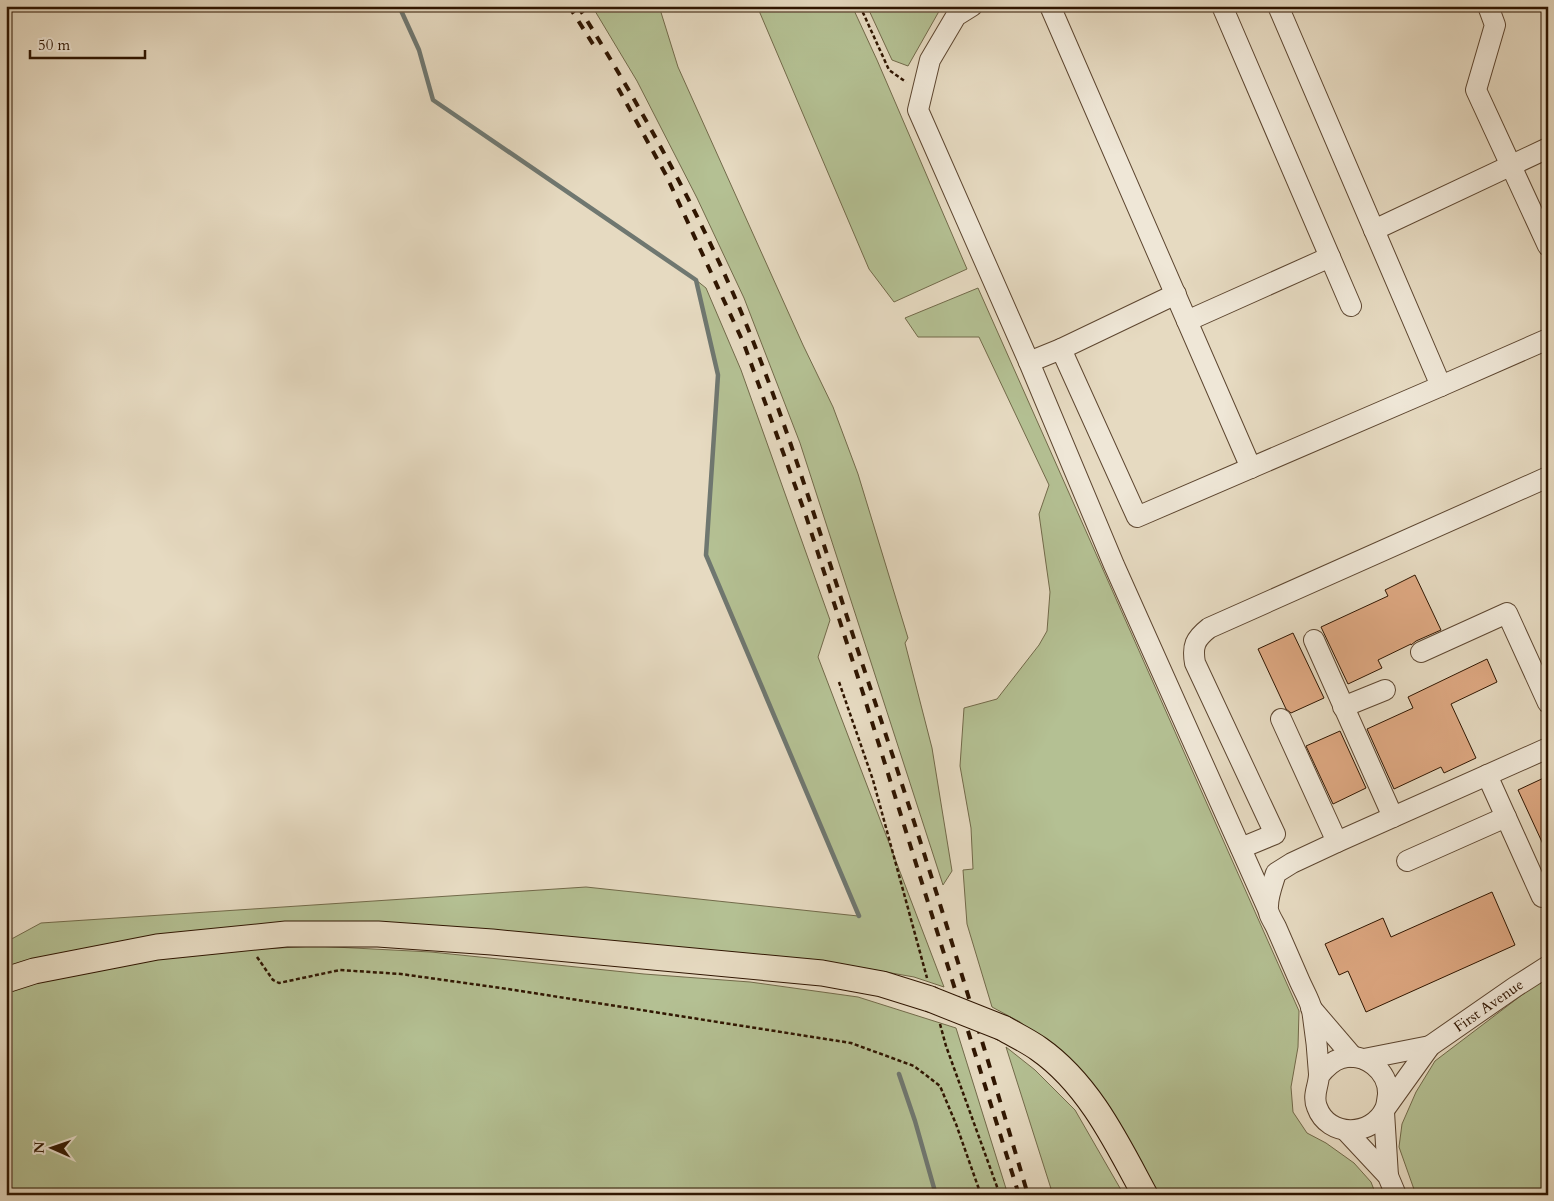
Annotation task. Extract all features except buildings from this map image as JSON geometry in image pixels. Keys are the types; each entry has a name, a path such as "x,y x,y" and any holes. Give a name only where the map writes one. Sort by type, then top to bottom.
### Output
{"main road":[{"path":"6,980 34,970 157,947 286,934 378,934 501,943 822,973 882,984 1003,1028 1039,1049 1065,1071 1084,1092 1145,1195"}],"street":[{"path":"972,6 956,16 930,60 918,110 1029,362 1114,565 1312,1008 1319,1076 1314,1094 1317,1108 1324,1120 1334,1127 1346,1131 1362,1130 1376,1122 1385,1109"},
{"path":"1050,6 1251,468"},
{"path":"1222,6 1350,306"},
{"path":"1278,6 1442,386"},
{"path":"1488,6 1496,25 1476,90 1548,246"},
{"path":"1374,230 1548,148"},
{"path":"1187,320 1330,257"},
{"path":"1029,362 1176,294"},
{"path":"1062,348 1137,517 1548,339"},
{"path":"1241,848 1275,834 1195,663 1193,651 1195,643 1202,633 1209,628 1548,477"},
{"path":"1422,652 1507,613 1548,704"},
{"path":"1314,640 1393,817"},
{"path":"1343,707 1385,690"},
{"path":"1281,719 1338,842"},
{"path":"1267,907 1276,873 1292,863 1548,748"},
{"path":"1487,775 1542,897"},
{"path":"1407,861 1506,818"},
{"name":"First Avenue","path":"1385,1109 1430,1046 1515,986 1548,966"},
{"path":"1312,1008 1359,1058 1375,1065 1384,1076 1388,1088 1385,1109 1388,1176"},
{"name":"First Avenue","path":"1359,1058 1430,1046"},
{"path":"1319,1076 1327,1066 1341,1058 1359,1058"},
{"path":"1346,1131 1388,1176 1396,1195"}],"path":[{"path":"860,6 889,70 922,92"},
{"path":"839,682 873,780 946,1046 1000,1195"},
{"path":"247,938 272,980 279,983 340,970 401,974 518,990 851,1043 914,1066 940,1086 956,1124 981,1195"}],"green space":[{"path":"592,6 659,6 678,67 803,345 833,407 858,474 908,638 905,643 932,748 952,871 943,885 800,443 744,298 697,198 637,81"},
{"path":"757,6 852,6 967,269 894,302 869,269"},
{"path":"867,6 942,6 908,66 892,60"},
{"path":"696,280 706,288 741,370 830,620 818,657 944,987 914,977 818,960 472,929 6,969 6,942 41,923 586,887 858,916 706,555 718,375"},
{"path":"978,288 1299,1011 1298,1047 1291,1087 1293,1112 1307,1133 1326,1143 1354,1163 1371,1182 1376,1195 1156,1195 1076,1065 1020,1022 992,1007 967,924 963,870 973,869 971,828 960,766 964,708 997,699 1039,645 1047,631 1050,592 1039,514 1049,485 979,337 918,337 905,318"},
{"path":"315,946 431,952 644,974 750,982 858,997 956,1028 1008,1195 6,1195 6,993 38,981 160,958 225,951"},
{"path":"1548,979 1548,1195 1416,1195 1399,1147 1402,1124 1416,1092 1435,1061 1531,988"},
{"path":"1006,1047 1035,1070 1075,1110 1124,1195 1053,1195"}],"waterway":[{"path":"399,6 419,50 433,100 696,280 718,375 706,555 859,916"},
{"path":"899,1074 915,1121 936,1195"}],"railway":[{"path":"569,6 596,49"},
{"path":"578,6 627,87 695,212 735,298 769,383 799,468 910,809 1028,1195"},
{"path":"618,88 666,175 744,344 806,516 1019,1195"}]}
